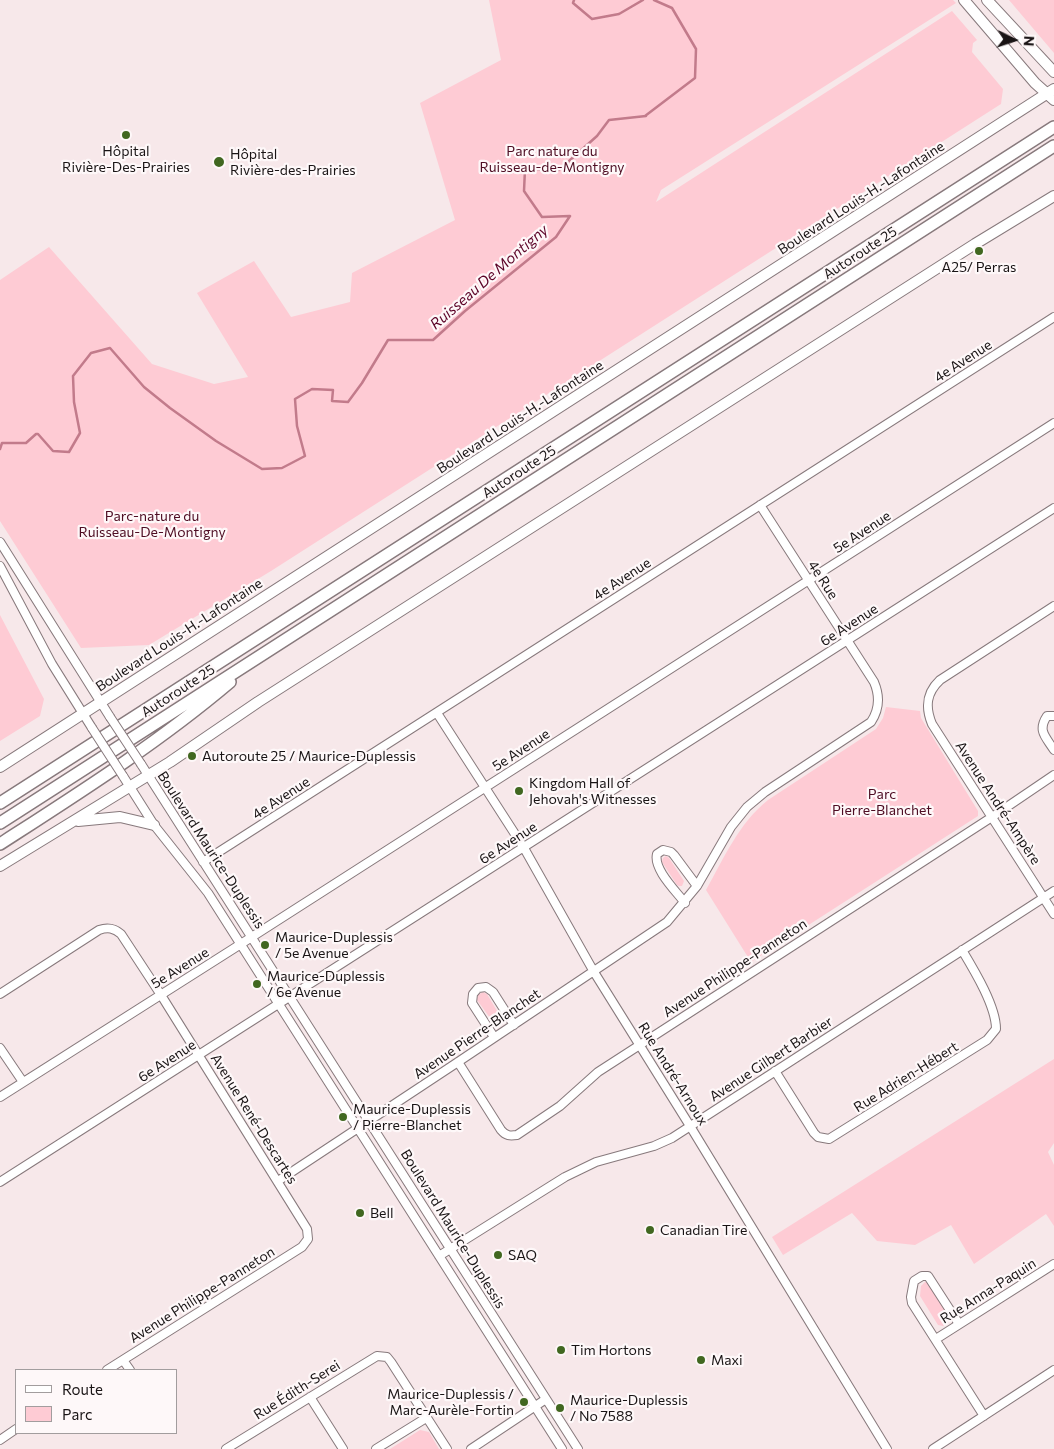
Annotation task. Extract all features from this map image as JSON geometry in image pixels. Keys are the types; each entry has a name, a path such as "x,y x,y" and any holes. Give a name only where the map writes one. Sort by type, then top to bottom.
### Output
{"highway":[{"name":"Autoroute 25","path":"0,803 1054,127"},
{"name":"Autoroute 25","path":"0,823 1054,146"},
{"path":"0,844 108,774 190,716 266,652"}],"main road":[{"path":"964,0 1052,94"},
{"path":"987,0 1054,72"},
{"name":"Boulevard Louis-H.-Lafontaine","path":"0,767 1052,94"},
{"path":"0,866 148,776 291,681 975,244 1054,196"},
{"path":"75,821 120,817 154,826"}],"street":[{"name":"4e Avenue","path":"203,862 1054,317"},
{"name":"5e Avenue","path":"0,1097 1054,423"},
{"name":"4e Rue","path":"760,506 874,682 878,695"},
{"name":"6e Avenue","path":"0,1182 1054,508"},
{"name":"Boulevard Maurice-Duplessis","path":"0,542 578,1449"},
{"name":"Boulevard Maurice-Duplessis","path":"0,566 52,664 154,826 208,893 562,1449"},
{"name":"Avenue André-Ampère","path":"1054,606 940,680 932,687 927,704 932,724 1054,914"},
{"name":"Avenue Pierre-Blanchet","path":"278,1181 667,922 697,886 731,828 747,807 765,792 866,727 875,716 879,702 878,695"},
{"name":"Rue André-Arnoux","path":"437,713 524,848 594,972 887,1449"},
{"path":"1054,716 1047,716 1042,723 1042,730 1054,750"},
{"name":"Avenue Philippe-Panneton","path":"458,1062 504,1134 510,1136 517,1134 560,1106 598,1072 1054,775"},
{"path":"685,902 658,867 655,859 656,854 663,850 671,852 697,886"},
{"name":"Avenue Gilbert Barbier","path":"439,1256 565,1177 596,1162 654,1146 672,1138 1054,890"},
{"name":"Avenue René-Descartes","path":"0,994 99,930 104,928 116,930 161,995 278,1181 307,1229 308,1239"},
{"name":"Rue Adrien-Hébert","path":"775,1071 814,1134 828,1139 986,1040 996,1029 994,1015 976,974 962,950"},
{"path":"494,1037 472,1003 473,994 478,988 486,987 493,992 514,1025"},
{"path":"0,1048 23,1082"},
{"name":"Avenue Philippe-Panneton","path":"109,1369 302,1246 308,1239"},
{"name":"Rue Anna-Paquin","path":"936,1339 1054,1264"},
{"path":"959,1324 928,1276 914,1281 911,1294 912,1301 984,1416"},
{"name":"Rue Édith-Serei","path":"226,1449 372,1358 382,1356 387,1357 391,1362 426,1418"},
{"path":"123,1360 129,1369"},
{"path":"933,1449 1054,1370"},
{"path":"310,1397 343,1449"},
{"path":"471,1449 546,1399"},
{"path":"376,1449 426,1418 447,1449"},
{"path":"0,1440 15,1431"}],"green space":[{"name":"Parc nature du Ruisseau-de-Montigny","path":"489,0 953,0 956,3 661,190 656,202 952,11 977,40 973,43 972,52 1003,89 1001,104 271,571 149,645 81,648 0,521 0,280 49,247 152,364 214,384 248,377 197,293 254,261 291,317 350,302 352,273 455,220 420,103 501,60"},
{"path":"1009,0 1054,0 1054,53"},
{"path":"0,615 44,699 40,716 0,741"},
{"name":"Parc Pierre-Blanchet","path":"886,707 920,711 921,718 978,811 978,816 751,962 706,890 740,830 758,809 768,800 876,729 883,718"},
{"path":"666,856 684,881 682,886 677,885 662,862"},
{"path":"483,992 487,994 500,1016 500,1018 493,1022 477,1000 478,995"},
{"path":"1054,1059 1054,1143 1048,1152 1054,1165 1054,1226 1046,1214 974,1264 951,1225 915,1245 877,1241 852,1213 783,1255 772,1237"},
{"path":"925,1282 929,1283 951,1320 943,1326 938,1325 920,1296 921,1286"},
{"path":"420,1430 429,1432 439,1449 390,1449"}],"waterway":[{"name":"Ruisseau De Montigny","path":"574,0 573,3 592,19 619,14 643,0"},
{"name":"Ruisseau De Montigny","path":"0,449 2,443 26,443 38,434 53,451 69,452 80,433 74,402 73,376 91,353 110,348 144,387 170,408 216,441 262,469 282,468 305,456 297,426 295,399 312,389 333,390 332,401 348,402 388,340 433,340 465,311 556,237 570,216 542,217 524,191 525,169 559,170 597,136 609,120 646,116 695,78 696,49 672,8 654,0"}],"place":[{"name":"Hôpital Rivière-Des-Prairies","path":"126,135"},
{"name":"Hôpital Rivière-des-Prairies","path":"219,162"},
{"name":"A25/ Perras","path":"979,251"},
{"name":"Autoroute 25 / Maurice-Duplessis","path":"192,756"},
{"name":"Kingdom Hall of Jehovah's Witnesses","path":"519,791"},
{"name":"Maurice-Duplessis / 5e Avenue","path":"265,945"},
{"name":"Maurice-Duplessis / 6e Avenue","path":"257,984"},
{"name":"Maurice-Duplessis / Pierre-Blanchet","path":"343,1117"},
{"name":"Bell","path":"360,1213"},
{"name":"Canadian Tire","path":"650,1230"},
{"name":"SAQ","path":"498,1255"},
{"name":"Tim Hortons","path":"561,1350"},
{"name":"Maxi","path":"701,1360"},
{"name":"Maurice-Duplessis / Marc-Aurèle-Fortin","path":"524,1402"},
{"name":"Maurice-Duplessis / No 7588","path":"560,1408"}],"park label":[{"name":"Parc-nature du Ruisseau-De-Montigny","path":"152,524"}]}
